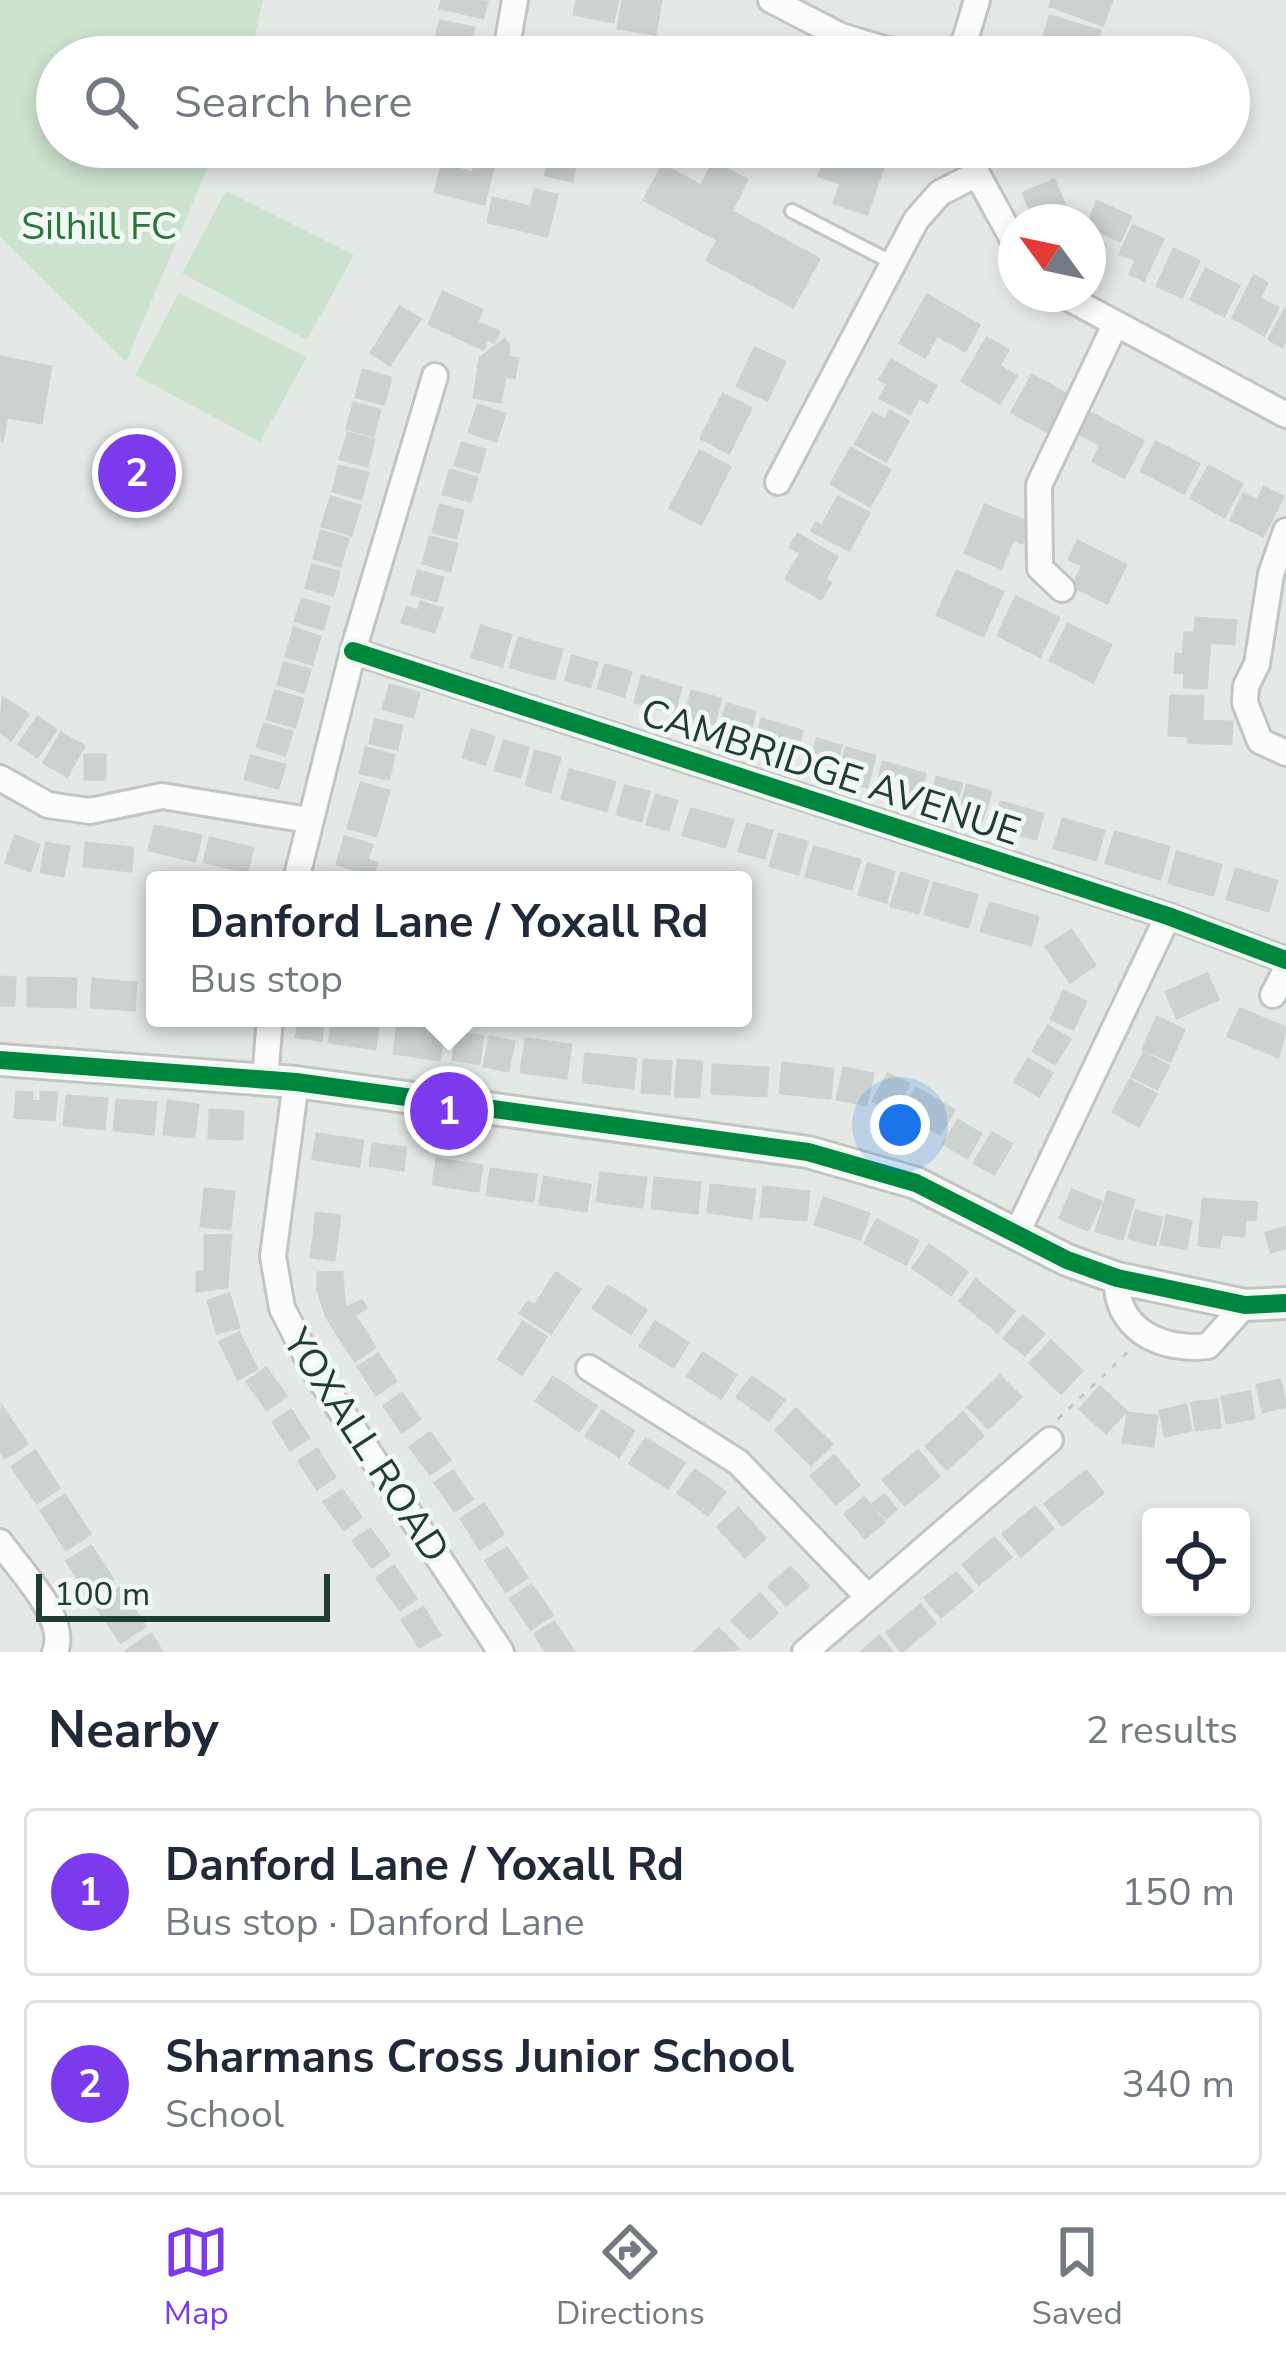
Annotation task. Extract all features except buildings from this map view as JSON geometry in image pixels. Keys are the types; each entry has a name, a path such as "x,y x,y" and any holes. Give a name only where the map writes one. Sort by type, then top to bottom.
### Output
{"street":[{"path":"509,36 515,0"},
{"path":"771,0 839,36"},
{"path":"966,36 977,0"},
{"path":"976,168 998,212"},
{"path":"778,482 916,220 940,194 977,174"},
{"path":"1090,312 1286,415"},
{"path":"1062,589 1040,568 1039,485 1114,327"},
{"path":"298,871 353,650 435,376"},
{"path":"1286,532 1271,574 1265,635 1245,703 1259,741 1286,753"},
{"name":"CAMBRIDGE AVENUE","path":"353,650 1168,916 1286,960"},
{"path":"0,778 48,805 90,811 162,796 308,820"},
{"path":"1017,1233 1168,916"},
{"path":"1273,995 1286,970"},
{"name":"YOXALL ROAD","path":"271,1027 280,1081 273,1256 282,1308 312,1367 501,1652"},
{"path":"0,1060 280,1081 841,1159 916,1184 1117,1278 1245,1305 1286,1303"},
{"path":"1117,1278 1115,1301 1122,1317 1145,1335 1188,1349 1208,1346 1245,1305"},
{"path":"590,1368 738,1462 868,1598"},
{"path":"805,1652 1050,1440"},
{"path":"0,1542 55,1622 60,1639 55,1652"}],"lane":[{"path":"793,211 893,263"}],"path":[{"path":"1050,1440 1047,1430 1145,1335"}],"green space":[{"name":"Silhill FC","path":"0,0 263,0 255,36 36,36 36,168 207,168 126,362 0,237"},
{"path":"226,191 354,255 307,340 182,273"},
{"path":"179,293 307,357 260,442 135,375"}],"cycle path":[{"path":"353,651 1168,916 1286,960"},
{"path":"0,1060 296,1082 808,1152 916,1183 1067,1260 1117,1278 1245,1305 1286,1303"}],"place":[{"name":"Sharmans Cross Junior School","path":"137,473"},
{"name":"Danford Lane / Yoxall Rd","path":"449,1111"}]}
